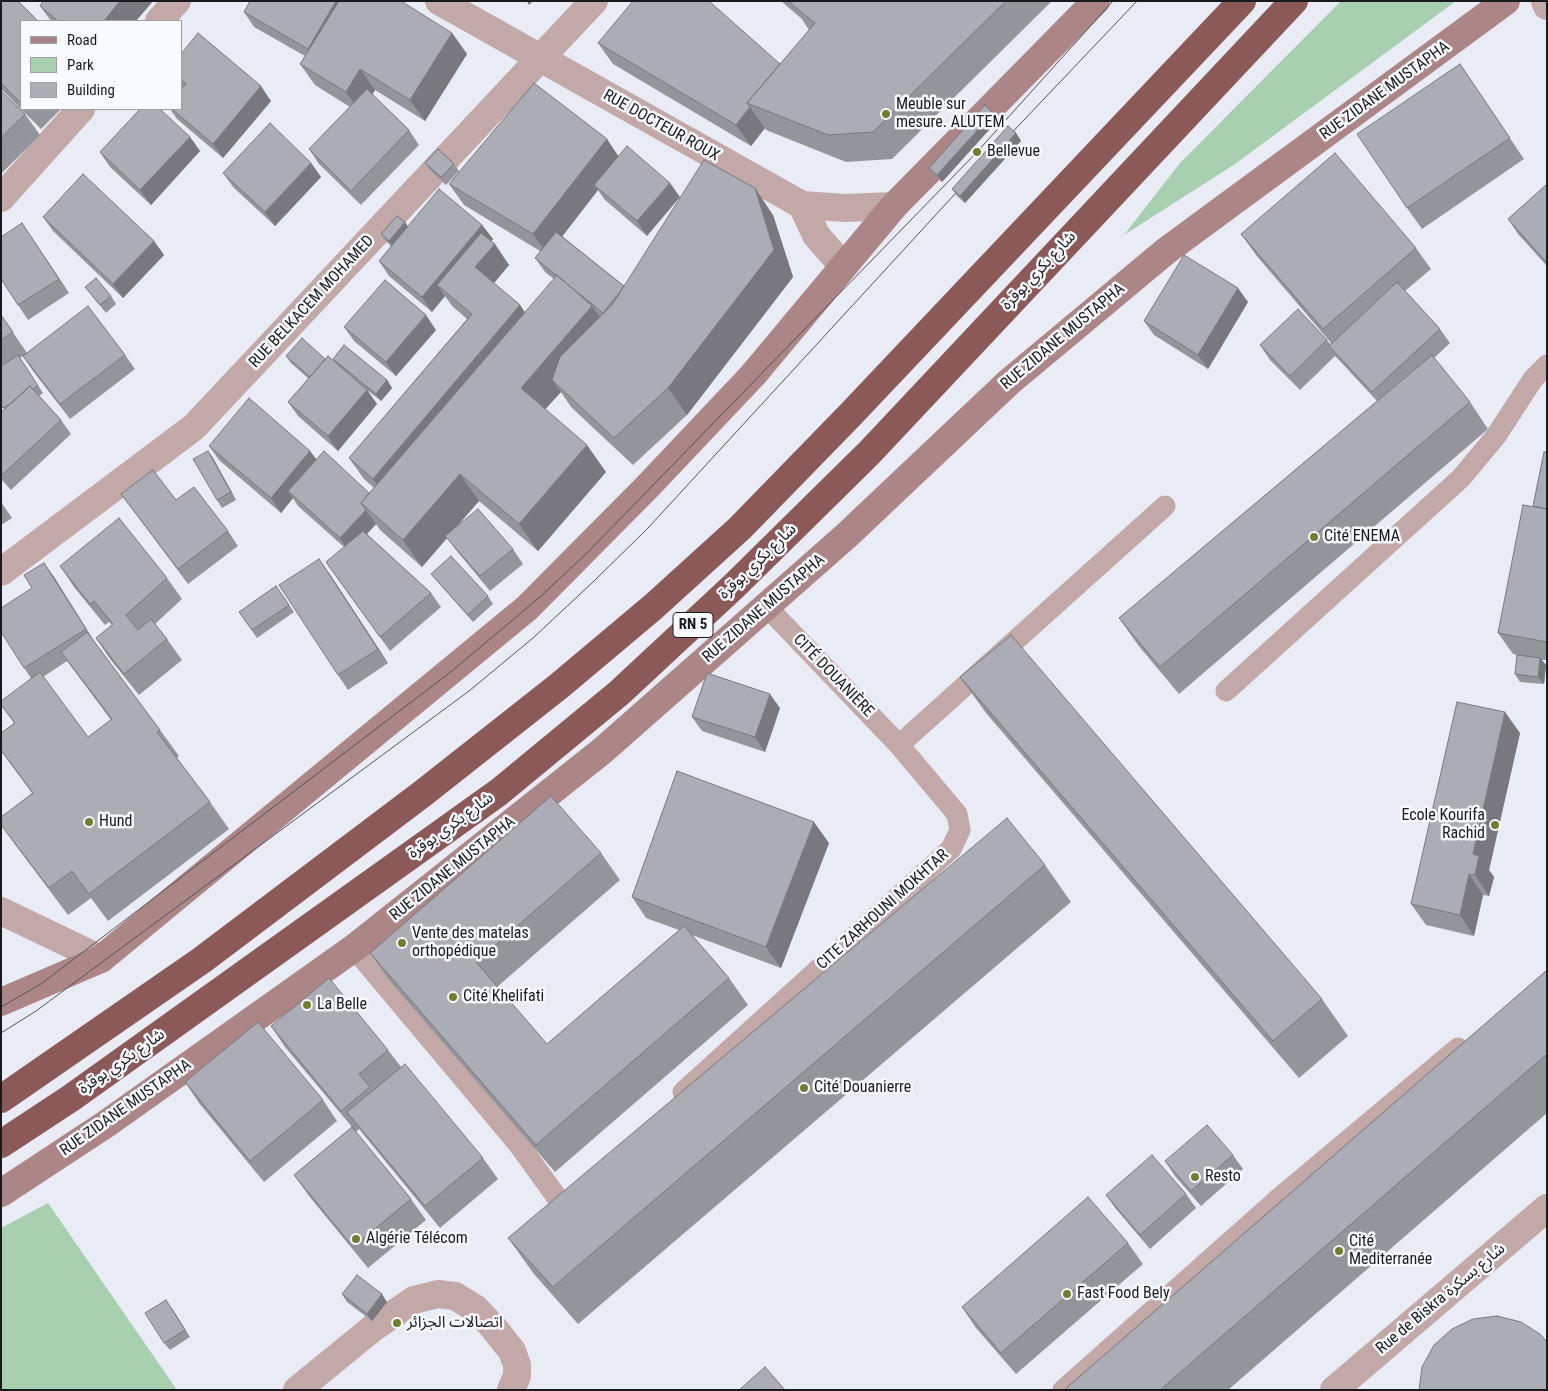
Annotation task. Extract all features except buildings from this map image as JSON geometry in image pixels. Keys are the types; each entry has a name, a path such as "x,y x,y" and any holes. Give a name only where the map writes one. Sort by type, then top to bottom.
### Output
{"highway":[{"name":"RN 5","path":"1,1098 202,960 273,907 422,794 559,686 653,607 740,528 844,421 1242,1"},
{"name":"شارع بكري بوقرة","path":"1,1144 79,1093 499,792 619,693 734,586 869,453 1294,1"}],"street":[{"path":"160,20 177,1"},
{"name":"RUE DOCTEUR ROUX","path":"439,1 802,205 845,208 894,206"},
{"name":"RUE BELKACEM MOHAMED","path":"1,572 194,427 594,1"},
{"path":"1,1002 101,959 527,608 708,424 753,375 894,206 1096,1"},
{"name":"RUE ZIDANE MUSTAPHA","path":"1,1192 106,1124 354,948 602,751 846,536 1009,382 1166,251 1506,1"},
{"path":"1545,1 1547,6"},
{"path":"1,198 80,110"},
{"path":"802,205 816,235 843,266"},
{"path":"1,911 101,959"},
{"name":"Rue de Biskra شارع بسكرة","path":"1334,1390 1547,1208"},
{"path":"297,1390 381,1322 414,1300 438,1294 455,1296 476,1308 512,1351 517,1364 517,1376 511,1390"}],"lane":[{"path":"1226,691 1461,478 1496,436 1533,379 1547,365"},
{"path":"899,745 1165,506"},
{"name":"CITÉ DOUANIÈRE","path":"766,607 899,745"},
{"name":"CITE ZARHOUNI MOKHTAR","path":"672,1102 951,849 960,830 957,814 899,745"},
{"path":"354,948 519,1145 560,1200"},
{"path":"1063,1390 1278,1199 1472,1036"}],"green space":[{"path":"1341,1 1456,1 1235,164 1124,235 1180,163"},
{"path":"48,1203 177,1390 1,1390 1,1228"}],"tram line":[{"path":"1,1007 41,984 452,671 541,596 587,553 977,152 1113,1"},
{"path":"1004,141 1137,1"},
{"path":"1,1033 36,1011 469,691 533,638 648,528 965,183"}],"place":[{"name":"Meuble sur mesure. ALUTEM","path":"886,114"},
{"name":"Bellevue","path":"977,152"},
{"name":"Cité ENEMA","path":"1314,537"},
{"name":"Hund","path":"89,822"},
{"name":"Ecole Kourifa Rachid","path":"1495,825"},
{"name":"Vente des matelas orthopédique","path":"402,943"},
{"name":"Cité Khelifati","path":"453,997"},
{"name":"La Belle","path":"307,1005"},
{"name":"Cité Douanierre","path":"804,1088"},
{"name":"Resto","path":"1195,1177"},
{"name":"Algérie Télécom","path":"356,1239"},
{"name":"Cité Mediterranée","path":"1339,1251"},
{"name":"Fast Food Bely","path":"1067,1294"},
{"name":"اتصالات الجزائر","path":"397,1323"}]}
